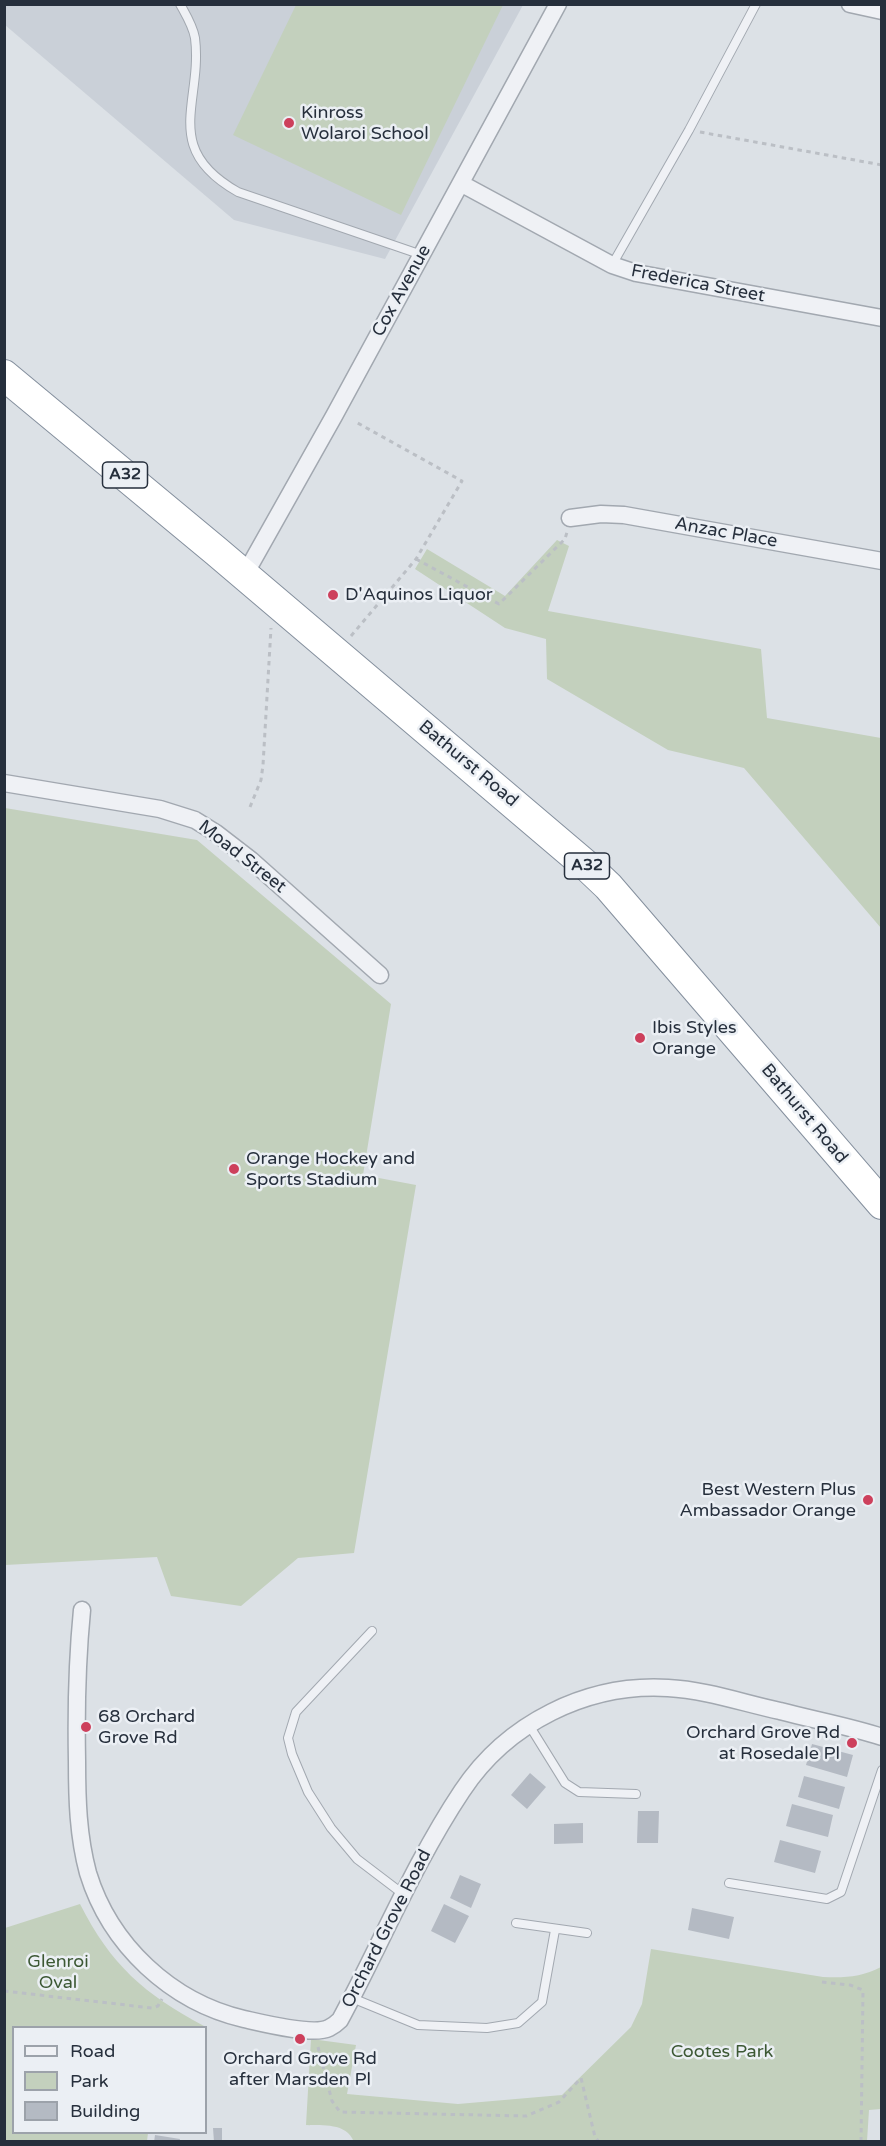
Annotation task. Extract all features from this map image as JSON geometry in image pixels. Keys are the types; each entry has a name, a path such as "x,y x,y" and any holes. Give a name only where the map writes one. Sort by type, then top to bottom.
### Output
{"highway":[{"name":"Bathurst Road","path":"4,375 555,838 608,886 882,1204"}],"street":[{"name":"Cox Avenue","path":"244,576 462,184 558,4"},
{"path":"850,4 882,11"},
{"name":"Frederica Street","path":"462,184 612,265 636,273 882,318"},
{"name":"Anzac Place","path":"570,518 601,514 624,515 882,561"},
{"name":"Moad Street","path":"4,783 160,809 195,820 251,860 380,975"},
{"path":"82,1610 76,1687 78,1818 88,1874 99,1903 136,1958 169,1986 211,2009 231,2016 316,2031"},
{"name":"Orchard Grove Road","path":"316,2031 328,2028 340,2020 403,1894 463,1789 502,1744 529,1724 560,1708 593,1696 641,1688 668,1688 723,1697 882,1737"}],"lane":[{"path":"180,4 189,19 194,36 196,58 189,116 190,131 200,157 221,182 238,192 422,255"},
{"path":"612,265 689,130 756,4"},
{"path":"372,1631 296,1712 288,1738 292,1754 308,1792 331,1828 357,1859 403,1894"},
{"path":"529,1724 565,1783 579,1792 636,1794"},
{"path":"729,1883 827,1899 841,1892 882,1770"},
{"path":"516,1923 587,1933"},
{"path":"352,1998 418,2025 488,2028 518,2023 542,2002 555,1930"}],"path":[{"path":"689,130 882,165"},
{"path":"350,638 416,559 462,481 354,421"},
{"path":"416,559 498,604 565,539 570,518"},
{"path":"250,807 261,780 263,765 272,626 283,608"},
{"path":"822,1982 850,1985 863,1990 861,2142"},
{"path":"4,1991 152,2008 159,2006 169,1986"},
{"path":"316,2031 318,2048 332,2101 340,2112 526,2116 559,2102 581,2078 595,2137 599,2142"}],"shaded area":[{"name":"Kinross Wolaroi School","path":"5,4 523,5 385,259 234,220 5,25"}],"green space":[{"path":"296,5 503,5 401,215 233,135"},
{"path":"557,540 569,546 548,611 761,649 767,718 881,738 881,928 744,768 668,750 547,679 546,639 505,628 415,569 427,549 505,596"},
{"path":"5,808 197,840 391,1004 363,1175 416,1185 354,1553 298,1558 241,1606 171,1596 157,1557 5,1565"},
{"name":"Glenroi Oval","path":"80,1904 104,1944 131,1976 164,2002 204,2026 12,2026 12,2134 148,2134 147,2141 5,2141 5,1928"},
{"name":"Cootes Park","path":"651,1949 823,1977 853,1976 881,1967 881,2109 869,2110 867,2141 354,2142 346,2131 340,2128 306,2125 311,2039 356,2045 347,2094 458,2104 562,2095 631,2027 642,2004"}],"building":[{"path":"812,1744 853,1755 847,1777 806,1765"},
{"path":"530,1773 546,1787 527,1809 511,1795"},
{"path":"804,1776 845,1787 839,1809 798,1797"},
{"path":"792,1804 833,1815 828,1837 786,1826"},
{"path":"638,1811 659,1811 658,1843 637,1843"},
{"path":"583,1823 583,1843 554,1844 554,1824"},
{"path":"780,1840 821,1851 815,1873 774,1862"},
{"path":"460,1875 481,1884 471,1908 450,1898"},
{"path":"444,1904 469,1916 455,1943 431,1931"},
{"path":"692,1908 734,1917 729,1939 688,1930"},
{"path":"213,2128 222,2128 222,2142 214,2142"},
{"path":"155,2135 180,2139 179,2142 154,2142"}],"place":[{"name":"Kinross Wolaroi School","path":"289,123"},
{"name":"D'Aquinos Liquor","path":"333,595"},
{"name":"Ibis Styles Orange","path":"640,1038"},
{"name":"Orange Hockey and Sports Stadium","path":"234,1169"},
{"name":"Best Western Plus Ambassador Orange","path":"868,1500"},
{"name":"68 Orchard Grove Rd","path":"86,1727"},
{"name":"Orchard Grove Rd at Rosedale Pl","path":"852,1743"},
{"name":"Orchard Grove Rd after Marsden Pl","path":"300,2039"}]}
